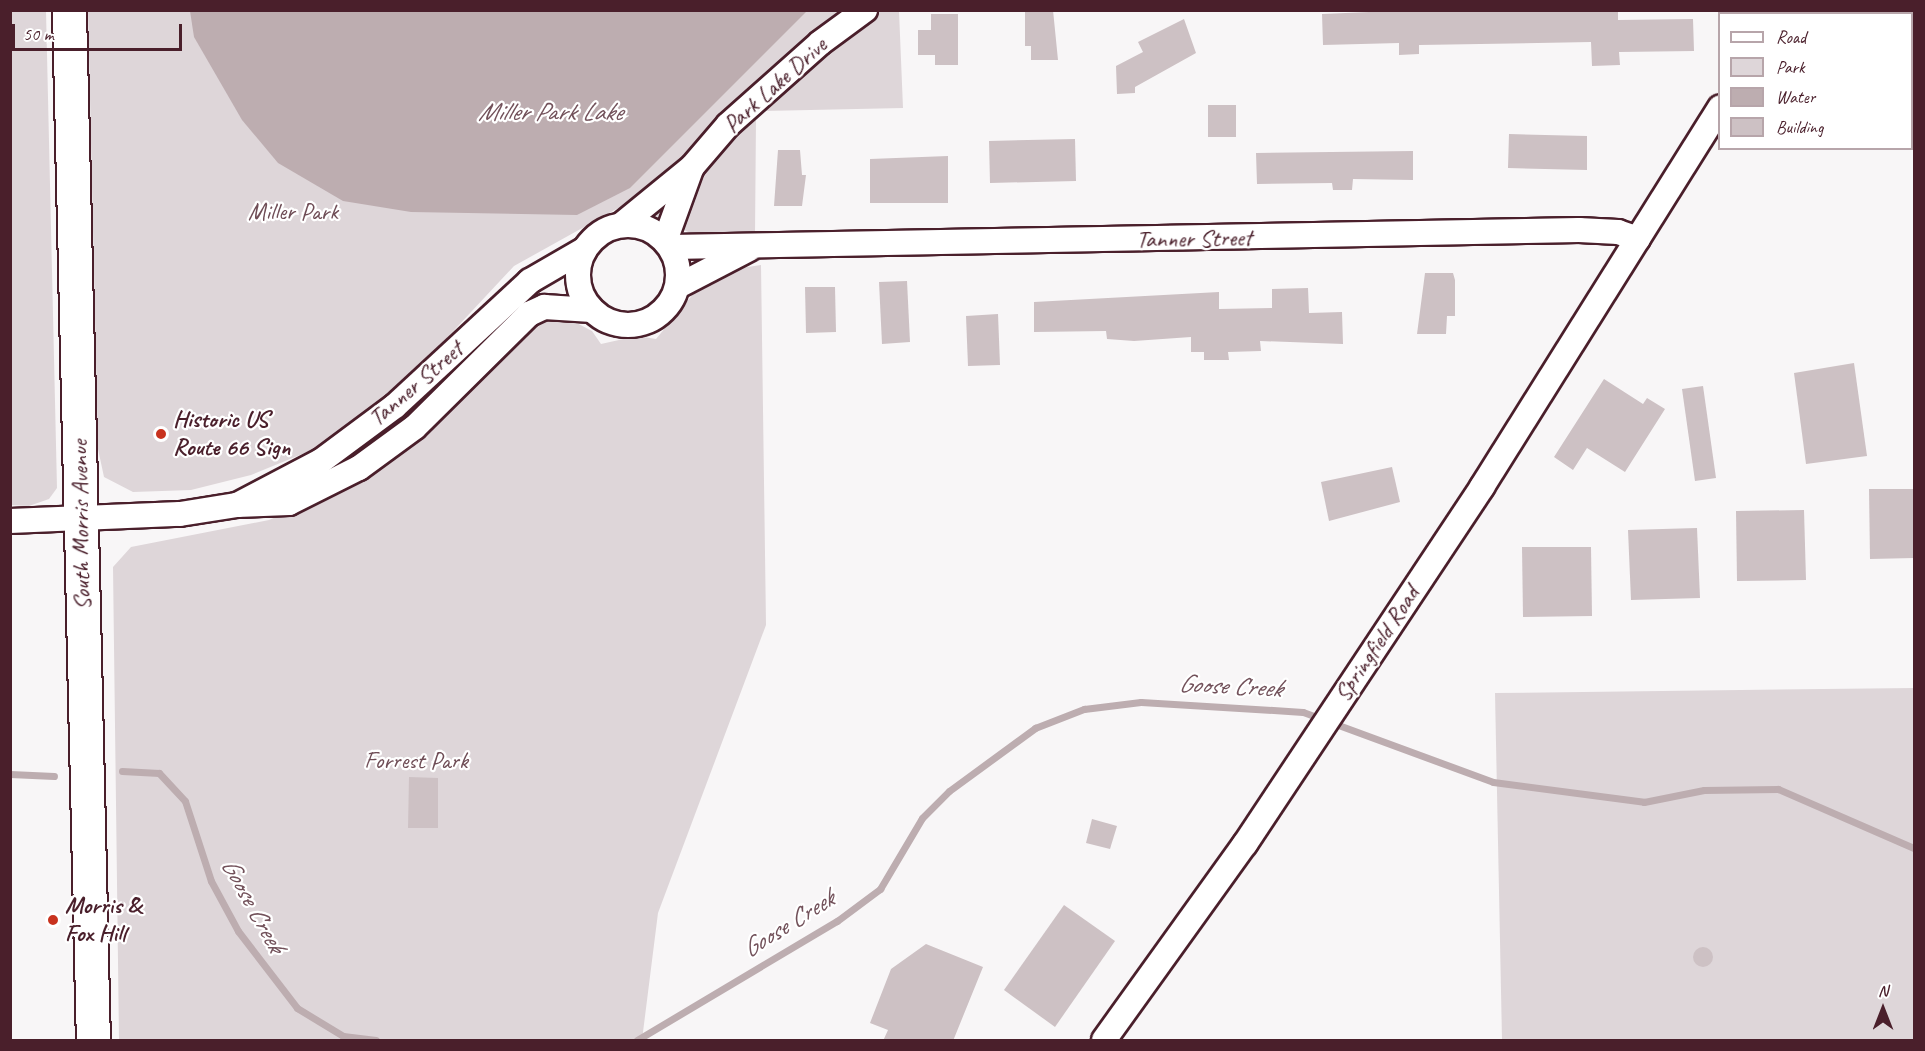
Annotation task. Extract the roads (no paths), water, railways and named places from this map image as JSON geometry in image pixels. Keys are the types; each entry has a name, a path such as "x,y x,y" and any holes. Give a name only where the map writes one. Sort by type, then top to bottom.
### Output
{"main road":[{"name":"South Morris Avenue","path":"69,10 93,1041"}],"street":[{"name":"Park Lake Drive","path":"621,225 692,167 728,125 820,43 865,10"},
{"name":"Springfield Road","path":"1104,1041 1319,731 1482,487 1718,109"},
{"name":"Park Lake Drive","path":"668,244 692,167"},
{"path":"621,225 645,227 668,244 678,286 671,301 646,322 615,323 591,310 578,280 585,249 600,233 621,225"},
{"name":"Tanner Street","path":"668,244 711,243 749,249 1579,230 1618,232 1638,239"},
{"name":"Tanner Street","path":"237,505 321,461 367,427 530,281 585,249"},
{"name":"Tanner Street","path":"678,286 749,249"},
{"name":"Tanner Street","path":"10,521 82,522 237,505 289,503 359,468 415,427 529,314 544,306 591,310"}],"water":[{"name":"Miller Park Lake","path":"190,10 807,11 630,188 577,215 411,212 343,201 278,163 242,120 194,37"}],"waterway":[{"name":"Goose Creek","path":"637,1040 837,921 880,889 922,818 949,791 1035,728 1084,709 1141,702 1303,712 1493,782 1644,802 1704,790 1778,789 1914,848"},
{"name":"Goose Creek","path":"122,771 159,773 185,801 211,881 238,931 297,1008 343,1036 376,1040"},
{"name":"Goose Creek","path":"10,774 54,776"}],"place":[{"name":"Historic US Route 66 Sign","path":"161,434"},
{"name":"Morris & Fox Hill","path":"53,920"}],"park label":[{"name":"Miller Park","path":"293,212"},
{"name":"Forrest Park","path":"416,761"}]}
